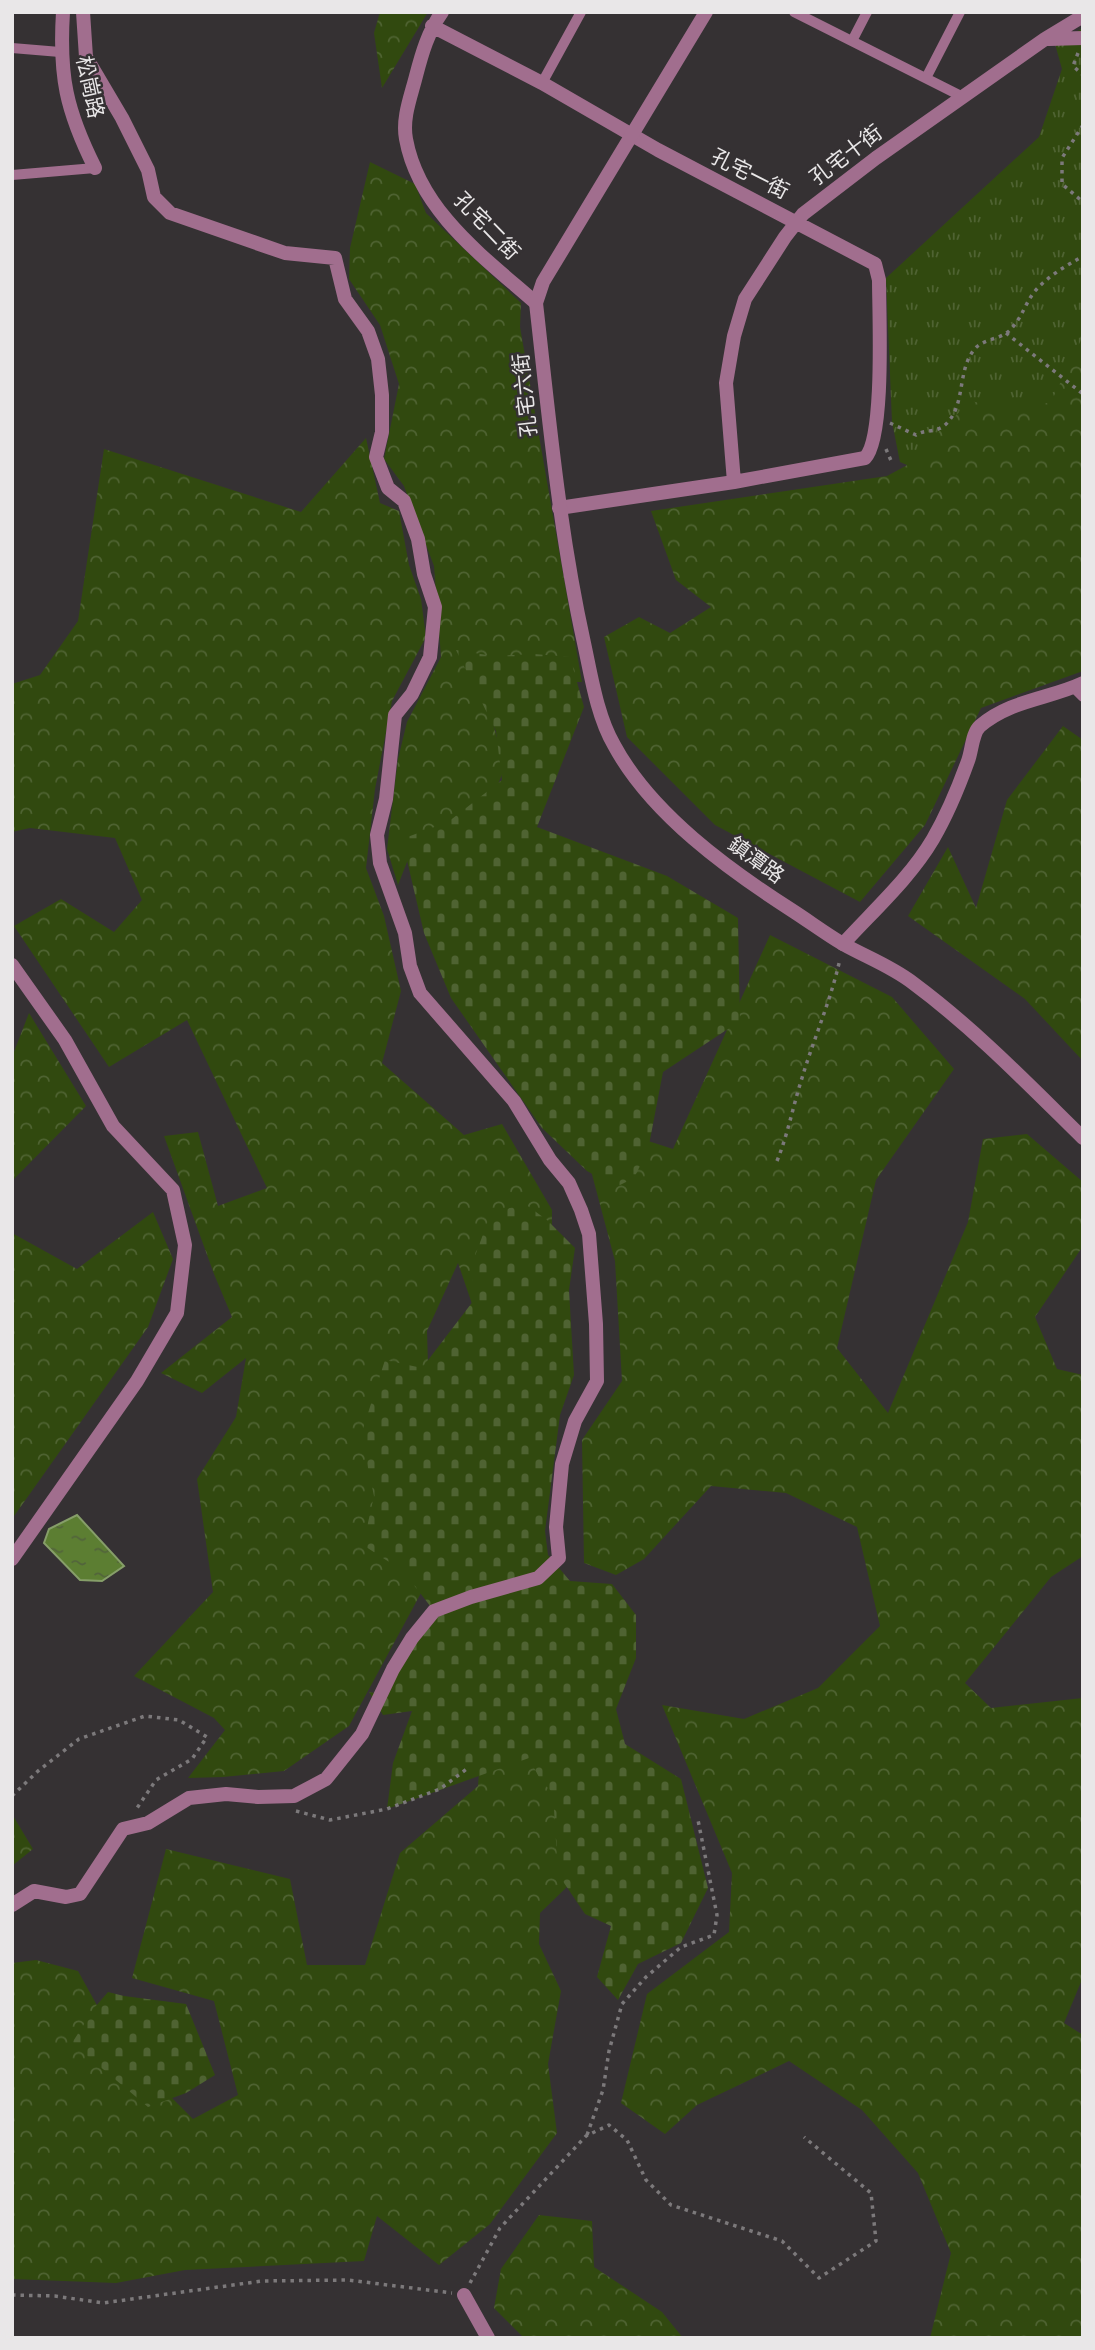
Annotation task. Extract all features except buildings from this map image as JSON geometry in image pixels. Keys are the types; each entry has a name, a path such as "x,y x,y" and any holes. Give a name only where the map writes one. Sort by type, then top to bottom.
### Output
{"street":[{"name":"松崗路","path":"63,12 60,52 65,91 79,135 95,168"},
{"path":"12,1905 33,1891 66,1897 80,1894 123,1829 148,1823 189,1798 226,1794 294,1796 326,1779 362,1734 393,1670 412,1638 434,1611 471,1597 538,1578 559,1558 556,1527 562,1464 575,1421 597,1381 589,1234 581,1210 569,1183 550,1160 514,1101 419,993 410,965 405,933 380,863 377,835 386,799 396,715 412,694 430,657 435,607 424,574 418,539 404,501 388,488 376,457 382,432 382,395 378,359 368,331 345,299 335,258 285,253 170,213 154,197 148,170 122,118 86,57 83,12"},
{"name":"孔宅二街","path":"442,12 432,26 406,113 405,138 417,173 440,213 475,249 536,303"},
{"name":"孔宅六街","path":"559,508 536,303 543,282 706,12"},
{"name":"孔宅十街","path":"734,482 726,383 734,337 745,299 797,221 876,158 1045,39 1083,16"},
{"name":"孔宅一街","path":"432,26 875,264 880,280 877,422 871,452 865,458 734,482"},
{"path":"1045,39 1083,39"},
{"path":"559,508 734,482"},
{"name":"鎮潭路","path":"559,508 595,694 613,744 634,774 695,840 741,877 843,944 881,962 912,982 989,1045 1083,1138"},
{"path":"843,944 907,876 934,838 969,760 978,728 998,714 1026,701 1080,689"},
{"path":"12,965 65,1040 113,1126 173,1190 185,1245 177,1313 138,1381 12,1559"},
{"path":"464,2295 488,2338"}],"lane":[{"path":"542,83 581,12"},
{"path":"794,12 963,97"},
{"path":"852,41 867,12"},
{"path":"926,78 960,12"},
{"path":"12,48 60,52"},
{"path":"12,175 95,168"}],"path":[{"path":"1083,39 1073,66 1083,75"},
{"path":"1083,125 1062,158 1062,184 1083,202"},
{"path":"895,425 916,435 937,431 947,424 957,406 966,362 975,347 1006,333 1023,315 1034,292 1049,277 1083,256"},
{"path":"1006,333 1083,394"},
{"path":"777,1161 834,986 843,944"},
{"path":"12,1796 38,1771 79,1739 145,1716 179,1720 207,1737 192,1759 156,1780 123,1829"},
{"path":"290,1810 330,1819 387,1809 440,1789 468,1769"},
{"path":"586,2136 603,2090 609,2050 622,2004 646,1977 681,1947 714,1935 717,1915 698,1820"},
{"path":"12,2295 55,2296 103,2304 262,2281 348,2280 464,2295 500,2228 586,2136 609,2125 627,2140 646,2180 671,2205 782,2241 819,2278 876,2241 871,2193 804,2137"}],"green space":[{"path":"380,12 428,12 382,88 374,33"},
{"path":"1083,28 1083,540 900,462 892,422 886,278 1039,137 1062,69 1055,44"},
{"path":"370,162 415,184 426,213 521,303 520,327 582,682 527,682 477,665 505,767 490,804 414,844 398,885 387,849 398,759 407,722 441,657 434,566 404,486 384,459 399,384 380,325 349,279 350,248"},
{"path":"1083,304 1083,671 981,708 925,825 860,902 715,825 627,737 604,637 639,617 670,633 711,607 676,580 651,511 887,476 924,456 930,440 971,401 1014,411 1051,402 1080,342"},
{"path":"366,438 380,503 399,511 409,565 421,599 426,637 392,701 375,789 366,868 384,916 401,991 382,1063 464,1135 502,1124 552,1210 551,1362 495,1371 458,1263 427,1331 434,1569 349,1726 284,1771 188,1778 225,1730 214,1718 134,1676 213,1592 197,1479 236,1417 246,1358 202,1393 161,1373 232,1317 164,1136 198,1132 218,1206 267,1188 187,1020 109,1067 14,926 61,899 114,932 142,900 115,838 30,828 12,832 12,684 40,675 78,621 104,449 301,512"},
{"path":"456,650 493,656 534,654 570,657 584,707 537,827 667,876 738,918 740,1021 663,1072 648,1150 634,1178 616,1187 587,1171 542,1128 451,998 424,933 402,839 448,822 502,780 496,731"},
{"path":"1063,726 1083,740 1083,1061 1025,999 908,916 948,847 976,908 1007,800"},
{"path":"770,935 892,997 954,1069 876,1180 837,1348 888,1413 968,1222 983,1139 1027,1134 1083,1182 1083,1246 1035,1317 1057,1369 1083,1375 1083,1556 1051,1577 965,1683 991,1708 1083,1698 1083,1977 1064,2023 1083,2035 1083,2338 930,2338 951,2253 918,2173 862,2110 789,2061 697,2105 665,2134 621,2103 647,1994 729,1932 732,1873 662,1705 744,1719 818,1688 880,1626 857,1527 786,1493 711,1486 644,1559 616,1575 584,1563 582,1440 622,1381 615,1261 577,1118 673,1149"},
{"path":"29,1013 86,1106 12,1181 12,1057"},
{"path":"525,1204 547,1220 575,1248 569,1290 574,1375 560,1415 545,1531 548,1555 570,1581 612,1584 636,1615 636,1658 616,1709 625,1744 681,1779 708,1888 681,1943 638,1964 618,2000 597,1977 611,1926 585,1914 558,1874 553,1793 541,1781 529,1758 387,1809 393,1763 412,1711 383,1715 369,1692 382,1694 434,1611 403,1571 363,1545 374,1496 361,1435 385,1360 422,1368 474,1300 472,1264 491,1213"},
{"path":"153,1212 173,1259 148,1327 12,1519 12,1233 77,1269"},
{"path":"489,1640 625,1831 540,1913 539,1944 561,1991 548,2064 557,2133 490,2224 439,2265 377,2216 364,2261 185,2270 116,2283 12,2279 12,1963 36,1960 78,1971 119,2045 193,2119 238,2095 214,2001 132,1978 166,1849 290,1879 307,1965 365,1965 400,1853 478,1786"},
{"path":"12,1814 33,1849 12,1866"},
{"path":"108,1992 186,2004 215,2075 186,2093 148,2107 72,2043"},
{"path":"539,2215 592,2221 594,2267 662,2312 683,2338 524,2338 494,2308 501,2269"}],"water":[{"path":"77,1515 124,1566 102,1581 80,1580 44,1543 49,1529"}]}
